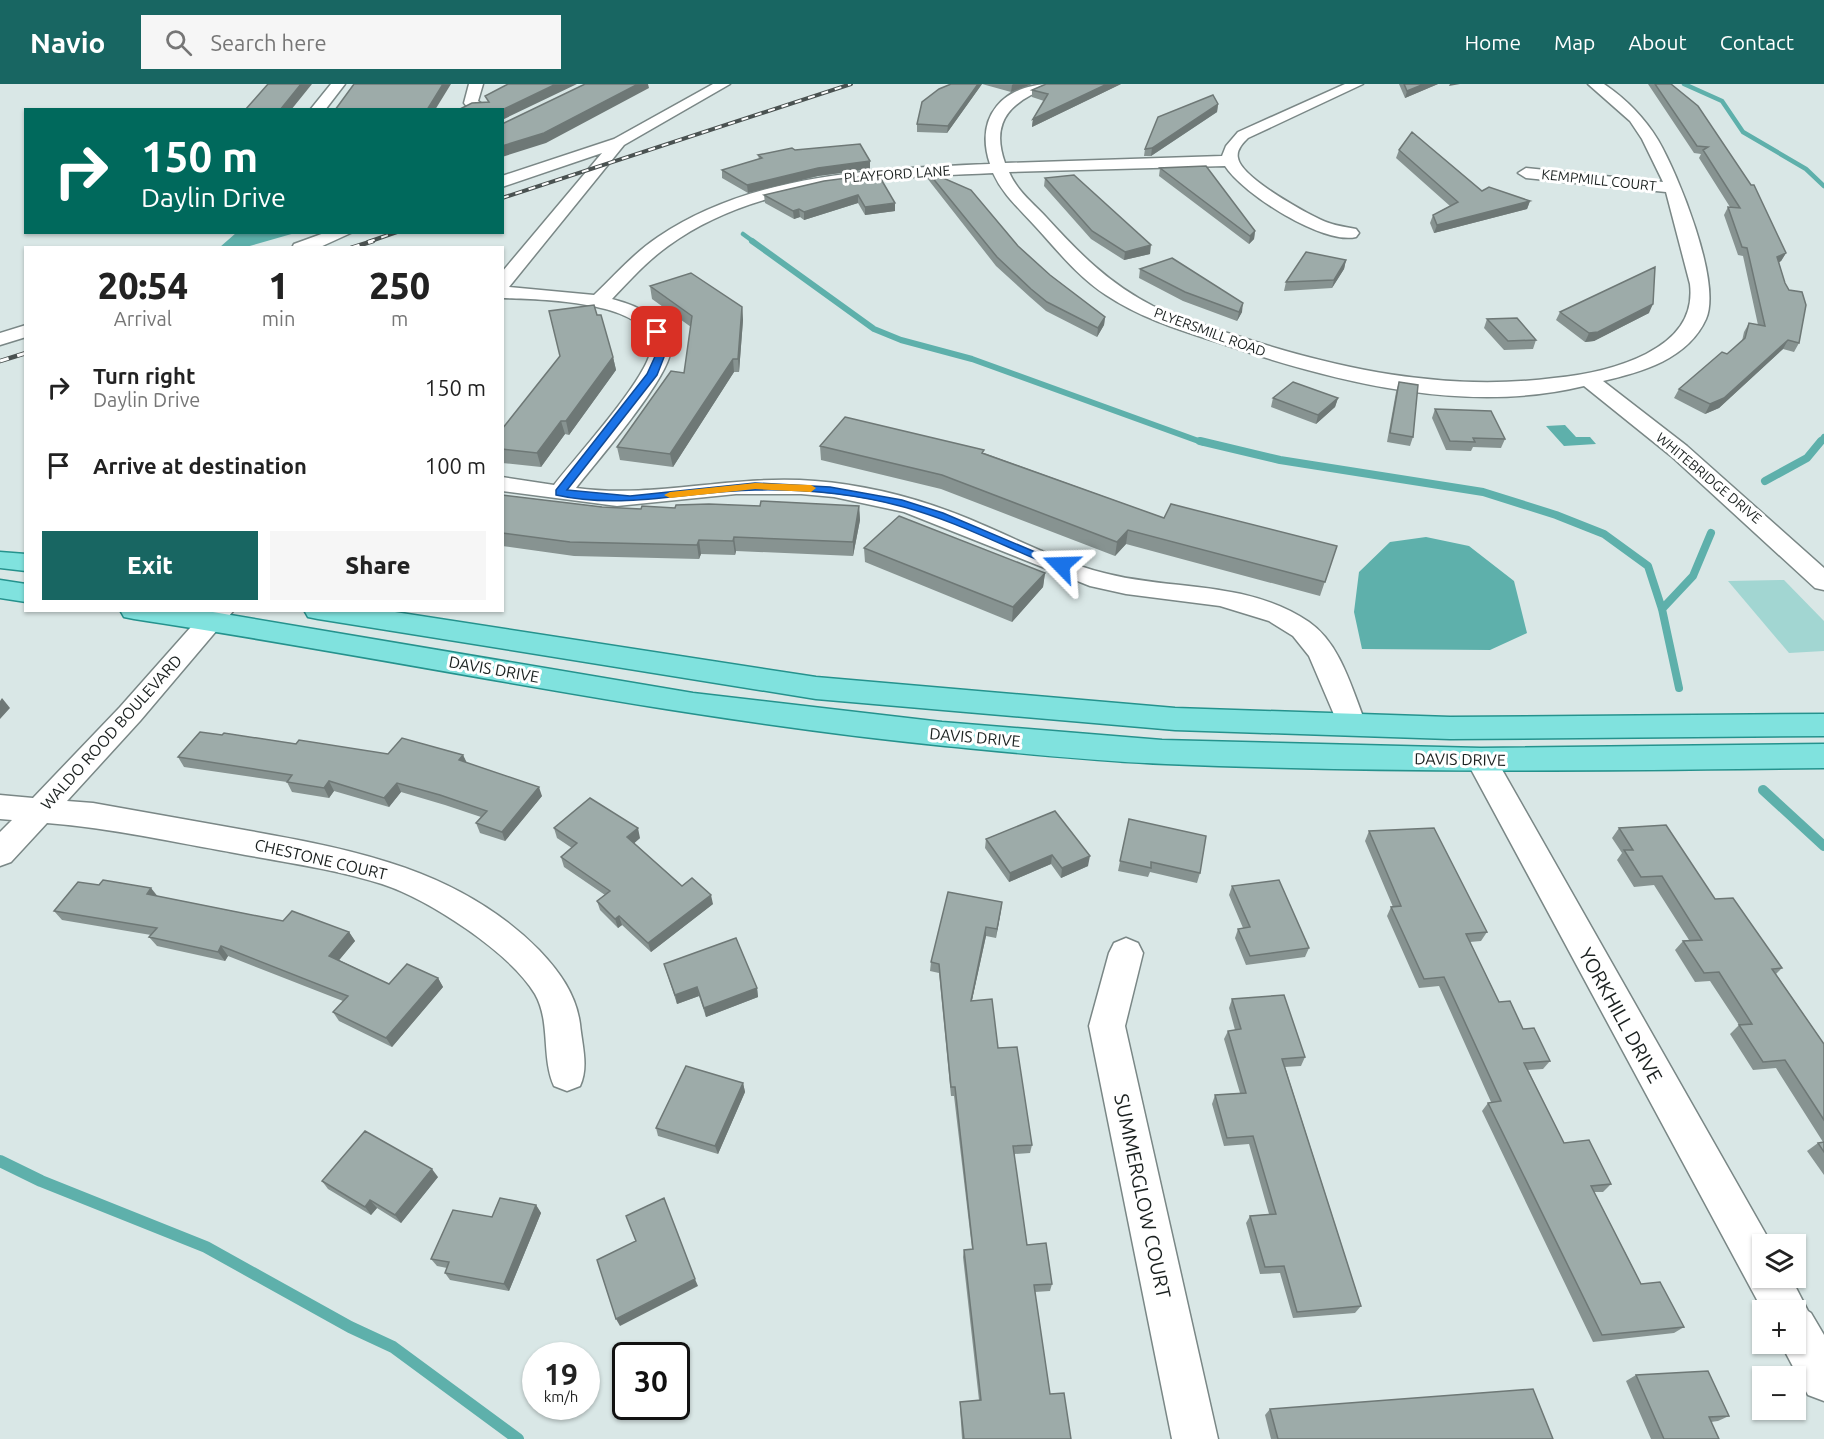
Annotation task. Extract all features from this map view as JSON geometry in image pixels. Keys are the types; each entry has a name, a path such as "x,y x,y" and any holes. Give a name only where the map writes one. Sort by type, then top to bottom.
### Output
{"main road":[{"path":"0,560 24,563"},
{"path":"0,589 24,593"},
{"name":"DAVIS DRIVE","path":"157,612 215,617 296,634 693,704 942,734 1162,752 1481,760 1824,756"},
{"name":"DAVIS DRIVE","path":"331,612 816,688 1175,719 1450,728 1824,725"}],"street":[{"path":"320,108 338,84"},
{"path":"476,84 471,103 480,108"},
{"path":"504,181 619,142 723,84"},
{"name":"PLYERSMILL ROAD","path":"1045,84 1014,99 993,122 992,144 1009,189 1091,275 1154,313 1286,360 1383,380 1465,388 1507,388 1590,381 1632,368 1660,355 1679,341 1697,316 1701,304 1698,278 1682,212 1650,139 1639,120 1617,98 1596,84"},
{"path":"1350,233 1320,225 1299,215 1243,177 1230,161 1233,146 1243,135 1356,84"},
{"path":"504,282 619,142"},
{"name":"PLAYFORD LANE","path":"600,300 638,259 669,237 707,216 760,196 810,183 854,176 1002,168 1230,161"},
{"name":"KEMPMILL COURT","path":"1526,173 1671,188"},
{"path":"306,246 339,234"},
{"path":"504,291 600,300 637,314 657,332 662,352 652,375 560,493"},
{"path":"0,339 24,332"},
{"name":"WHITEBRIDGE DRIVE","path":"1590,381 1679,451 1824,582"},
{"path":"504,484 560,493 630,499 755,486 839,491 902,503 1096,579 1153,591 1238,600 1269,610 1292,623 1319,650 1351,724"},
{"name":"WALDO ROOD BOULEVARD","path":"0,853 130,714 215,617"},
{"name":"YORKHILL DRIVE","path":"1481,760 1752,1251"},
{"name":"CHESTONE COURT","path":"0,807 93,815 332,858 392,874 446,900 504,937 546,981 560,1008 567,1074"},
{"name":"SUMMERGLOW COURT","path":"1126,953 1107,1026 1195,1439"},
{"path":"1806,1346 1824,1379"}],"shaded area":[{"path":"235,234 292,234 250,246 221,246"},
{"path":"1565,425 1576,437 1590,437 1596,444 1564,446 1546,426"},
{"path":"1426,537 1469,546 1514,581 1527,633 1490,650 1362,649 1354,612 1359,572 1390,542"},
{"path":"1784,580 1824,621 1824,651 1789,653 1728,581"}],"building":[{"path":"268,84 301,84 282,108 247,108"},
{"path":"354,84 443,84 428,108 336,108"},
{"path":"508,84 556,84 504,109 462,108 472,103 489,102 485,96"},
{"path":"585,84 638,84 544,133 504,145 504,123"},
{"path":"951,84 978,84 948,126 917,124 922,102 939,89"},
{"path":"1046,84 1107,84 1033,119 1048,94 1032,90"},
{"path":"1404,84 1424,84 1407,91"},
{"path":"1655,84 1671,84 1698,106 1751,185 1754,185 1786,253 1777,257 1785,283 1789,290 1802,292 1806,305 1799,343 1788,340 1724,398 1710,404 1679,389 1722,352 1727,354 1745,338 1749,323 1765,326 1747,248 1742,247 1728,207 1740,208 1703,150 1708,147 1697,146"},
{"path":"1213,95 1218,104 1152,148 1145,149 1158,117"},
{"path":"1412,132 1482,191 1489,187 1530,201 1437,225 1433,215 1458,202 1399,150"},
{"path":"860,144 870,161 818,168 747,185 722,170 762,158 758,155 792,148 795,150"},
{"path":"1206,166 1255,231 1250,236 1160,168"},
{"path":"927,171 971,190 1018,246 1050,275 1105,317 1098,328 1047,302 1031,289 997,257"},
{"path":"878,174 895,203 865,207 858,195 804,212 799,209 793,211 764,195 824,181"},
{"path":"1074,175 1151,245 1125,252 1092,231 1045,178"},
{"path":"1306,252 1346,260 1334,280 1286,282"},
{"path":"1172,258 1243,303 1239,312 1185,292 1140,269"},
{"path":"1655,267 1653,304 1598,332 1589,333 1560,312"},
{"path":"691,273 742,307 738,359 733,359 670,454 617,447 671,371 684,373 692,316 650,286"},
{"path":"594,305 597,315 601,315 613,357 566,421 561,421 537,453 504,449 504,426 560,356 549,311"},
{"path":"1517,318 1536,340 1508,341 1487,319"},
{"path":"1293,382 1338,398 1318,415 1273,398"},
{"path":"1399,382 1418,385 1413,437 1390,433"},
{"path":"1435,409 1491,411 1505,439 1473,438 1475,442 1450,441"},
{"path":"845,417 984,450 982,453 1164,518 1171,504 1337,546 1325,582 1128,530 1117,542 942,475 820,446"},
{"path":"504,495 602,507 641,509 642,506 675,508 676,505 709,504 760,506 761,501 859,506 853,542 734,537 733,541 699,540 697,545 570,542 504,533"},
{"path":"899,516 1045,573 1013,607 864,548"},
{"path":"200,732 222,735 224,733 296,744 299,740 388,754 402,738 463,755 459,760 539,787 502,832 476,823 487,811 397,783 384,798 329,781 324,788 287,782 292,775 178,757"},
{"path":"590,798 638,828 627,837 682,886 692,878 711,895 648,943 619,916 615,919 597,901 610,891 561,857 577,843 554,828"},
{"path":"1055,811 1090,856 1062,868 1052,855 1010,873 986,839"},
{"path":"1129,819 1206,836 1200,873 1151,862 1151,868 1120,861"},
{"path":"1666,825 1715,899 1733,898 1782,968 1772,969 1824,1044 1824,1120 1785,1060 1763,1062 1739,1025 1752,1024 1719,972 1704,973 1683,941 1702,940 1662,876 1641,877 1624,850 1633,850 1619,828"},
{"path":"1434,828 1487,932 1466,934 1499,1002 1510,1001 1523,1029 1534,1028 1550,1061 1524,1063 1564,1143 1589,1140 1611,1184 1591,1186 1641,1284 1660,1282 1684,1327 1602,1335 1488,1103 1501,1101 1444,977 1424,979 1391,907 1401,906 1369,831"},
{"path":"103,880 151,888 147,894 283,921 292,911 349,932 329,956 389,984 407,964 438,978 386,1038 333,1012 348,996 221,946 218,952 149,937 157,928 54,911 78,882 99,885"},
{"path":"1279,880 1309,948 1250,956 1238,929 1250,927 1232,886"},
{"path":"948,892 1002,902 997,929 986,927 971,1001 992,999 998,1048 1017,1047 1032,1145 1013,1146 1027,1245 1046,1243 1052,1284 1034,1285 1050,1394 1064,1393 1071,1439 964,1439 960,1402 981,1400 964,1250 973,1249 955,1087 951,1087 939,964 931,962"},
{"path":"736,938 757,988 704,1008 697,987 675,995 664,964"},
{"path":"1284,995 1305,1057 1282,1059 1361,1306 1297,1312 1284,1266 1265,1267 1250,1216 1276,1214 1253,1136 1227,1138 1215,1095 1246,1093 1228,1031 1241,1029 1232,999"},
{"path":"686,1066 743,1083 715,1146 656,1128"},
{"path":"365,1131 432,1169 395,1215 370,1200 365,1207 322,1181"},
{"path":"1824,1142 1824,1152 1818,1143"},
{"path":"500,1198 536,1205 504,1284 445,1273 449,1262 431,1259 453,1210 492,1217"},
{"path":"664,1198 695,1279 616,1319 597,1260 636,1241 626,1216"},
{"path":"1708,1371 1729,1416 1709,1417 1719,1439 1664,1439 1636,1375"},
{"path":"1533,1389 1553,1439 1278,1439 1270,1409"}],"waterway":[{"path":"1684,84 1722,101 1743,132 1806,169 1824,186"},
{"path":"743,234 754,242"},
{"path":"752,241 874,329 901,340 972,359 1204,443"},
{"path":"1820,443 1824,437"},
{"path":"1200,441 1280,460 1483,492 1556,515 1604,534 1648,566 1662,609"},
{"path":"1765,481 1807,458 1821,441"},
{"path":"1662,609 1693,576 1711,533"},
{"path":"1662,609 1679,688"},
{"path":"1763,790 1824,846"},
{"path":"0,1161 41,1181 206,1247 350,1327 393,1347 518,1439"}],"railway":[{"path":"504,197 851,84"},
{"path":"368,242 391,234"},
{"path":"357,246 373,241"},
{"path":"0,361 24,354"}],"slow traffic":[{"path":"670,495 755,486 811,488"}],"route":[{"path":"657,332 662,352 652,375 560,493 630,499 755,486 830,490 902,503 1061,565"}]}
